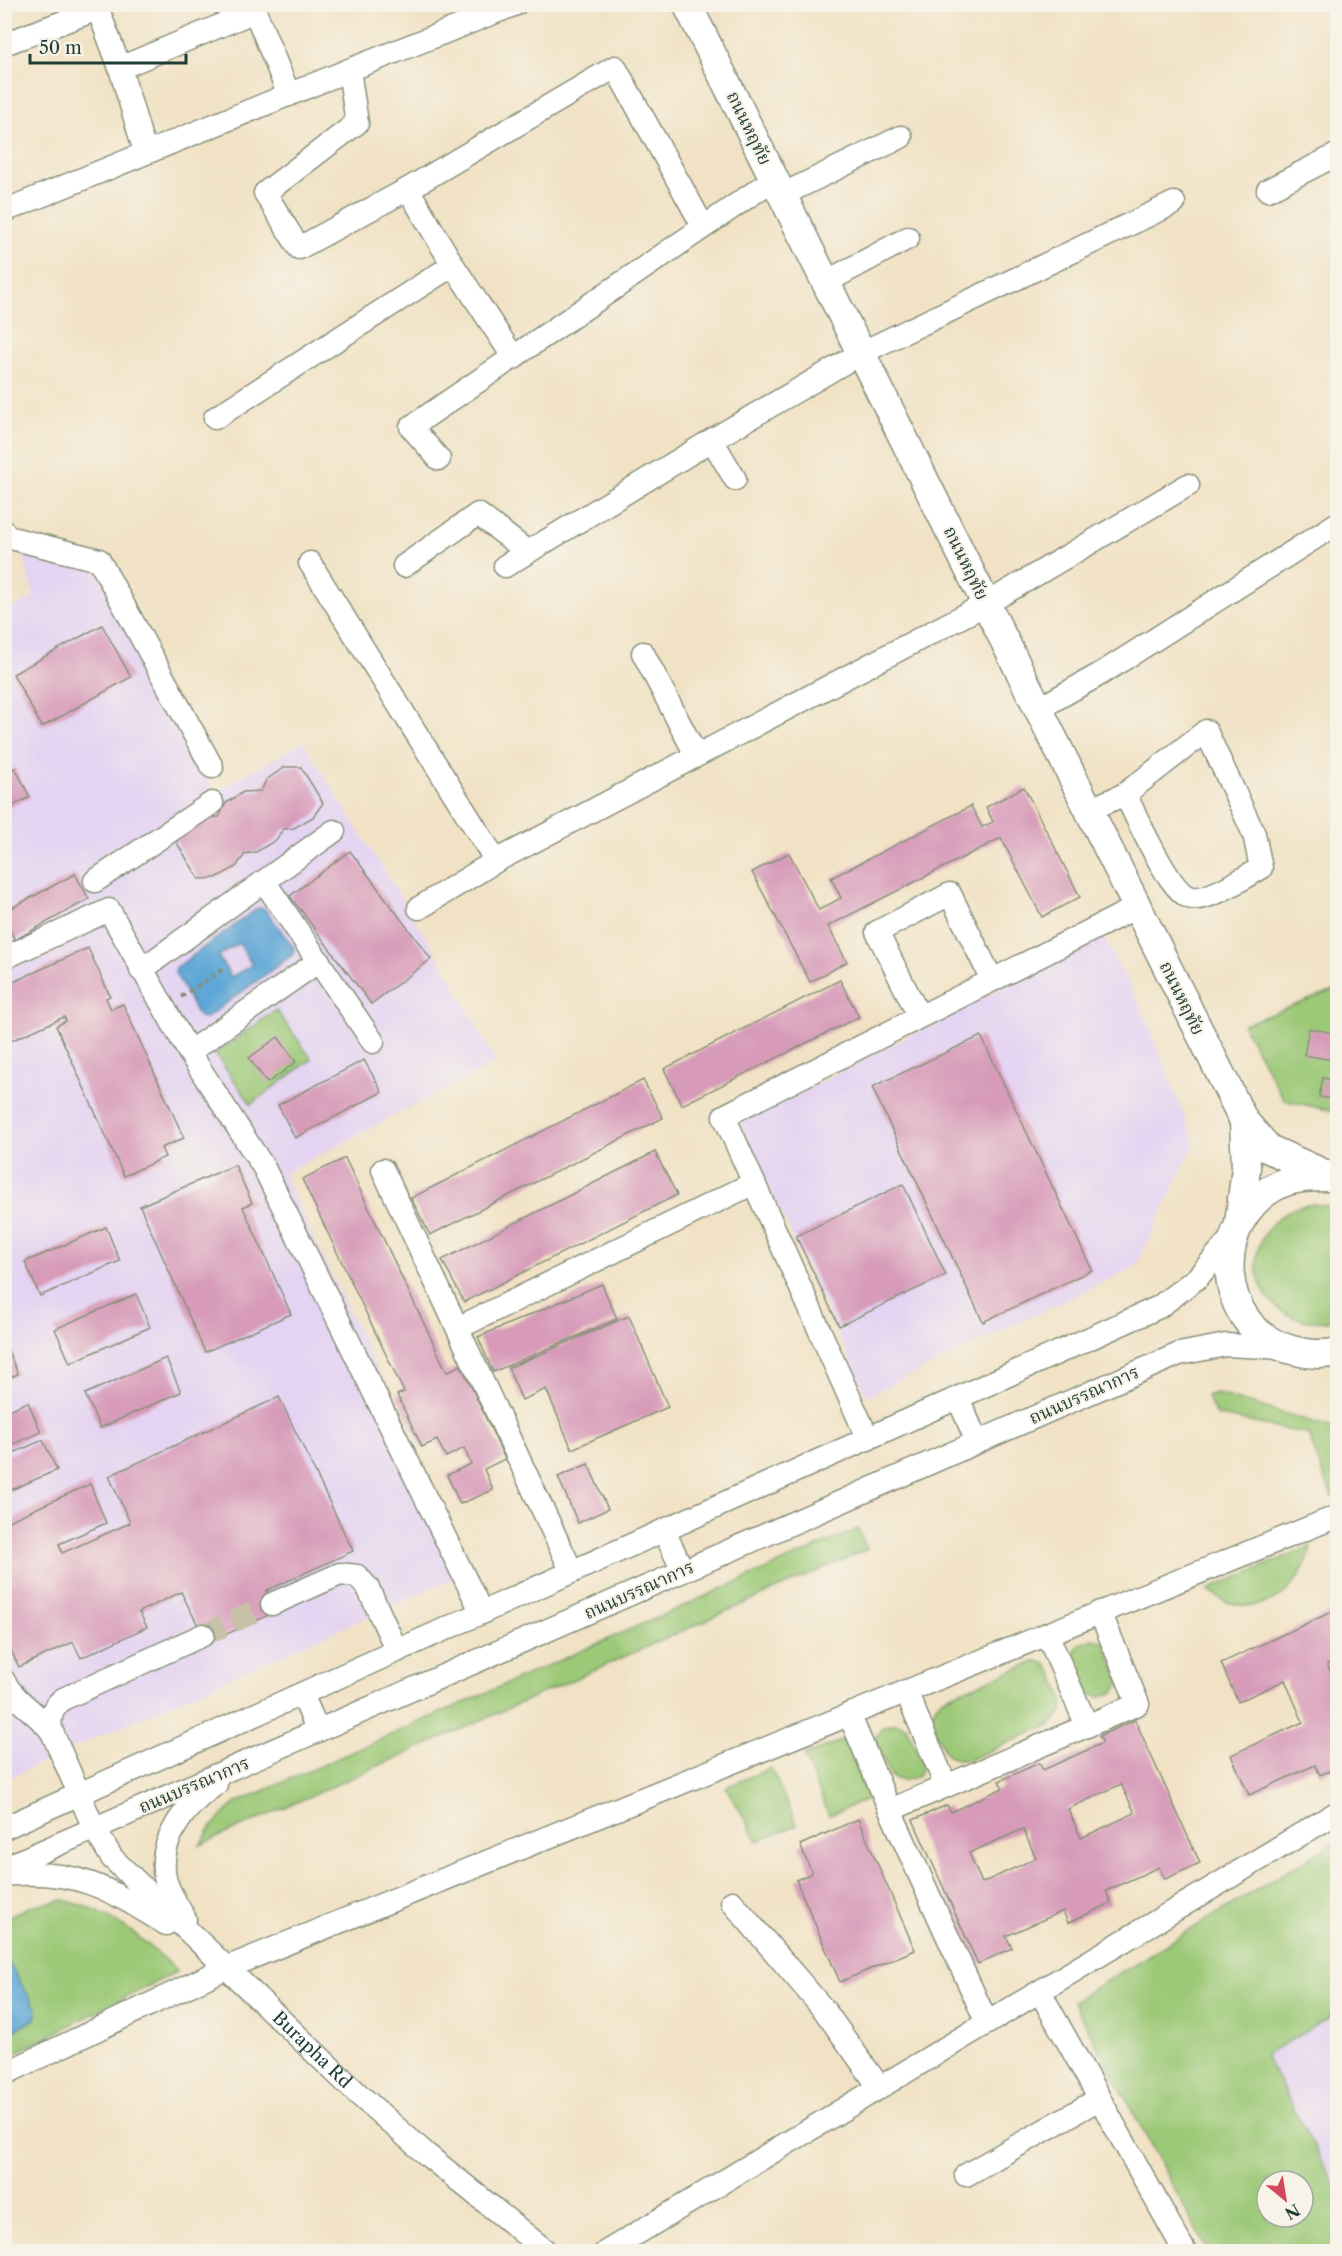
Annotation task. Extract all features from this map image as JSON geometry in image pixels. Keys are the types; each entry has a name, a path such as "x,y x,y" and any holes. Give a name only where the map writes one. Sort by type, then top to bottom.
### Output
{"main road":[{"name":"ถนนหฤทัย","path":"687,4 1244,1121 1269,1149 1333,1178"},
{"name":"ถนนหฤทัย","path":"1244,1121 1246,1168 1237,1228 1230,1251 1229,1281 1239,1308 1257,1331 1295,1351"},
{"path":"1237,1228 1256,1201 1280,1185 1304,1177 1333,1178"},
{"path":"1295,1351 1338,1352"},
{"path":"1295,1351 1338,1370"}],"street":[{"path":"4,211 516,4"},
{"path":"4,44 97,7 120,68 145,153"},
{"path":"120,68 254,8 289,94"},
{"path":"350,70 357,123 265,193 299,248 408,189 615,67 703,226"},
{"path":"439,459 411,427 703,226 778,187 901,137"},
{"path":"1268,190 1338,154"},
{"path":"408,189 453,265 514,358"},
{"path":"505,566 711,440 861,353 1174,203"},
{"path":"826,282 908,238"},
{"path":"215,418 453,265"},
{"path":"711,440 735,479"},
{"path":"419,908 496,861 986,604 1188,485"},
{"path":"404,566 478,514 528,552"},
{"path":"1038,709 1102,673 1338,523"},
{"path":"4,532 7,537 99,560 212,767"},
{"path":"310,563 496,861"},
{"path":"643,653 696,755"},
{"path":"1089,810 1125,794 1206,731 1254,834 1261,868 1204,897 1192,898 1180,893 1157,858 1125,794"},
{"path":"95,881 212,803"},
{"path":"141,970 334,831"},
{"path":"264,881 373,1042"},
{"path":"919,1016 877,932 950,894 992,980"},
{"path":"868,1439 724,1116 1137,907"},
{"path":"4,958 109,910 189,1052 264,1168 482,1613"},
{"path":"189,1052 319,961"},
{"path":"383,1170 572,1572"},
{"path":"458,1328 754,1184"},
{"name":"ถนนบรรณาการ","path":"6,1823 79,1794 1159,1307 1197,1278 1237,1228"},
{"name":"ถนนบรรณาการ","path":"4,1868 1179,1354 1226,1345 1295,1351"},
{"path":"958,1398 977,1442"},
{"path":"4,2074 226,1968 1338,1516"},
{"path":"664,1531 683,1571"},
{"path":"272,1604 340,1574 349,1573 357,1576 368,1588 397,1651"},
{"path":"890,1810 1138,1704 1100,1612"},
{"path":"1047,1634 1087,1726"},
{"path":"52,1732 50,1725 52,1710 63,1699 203,1635"},
{"path":"4,1681 14,1696 43,1720 52,1732"},
{"path":"906,1691 946,1786"},
{"path":"302,1694 318,1731"},
{"path":"849,1714 987,2023"},
{"name":"Burapha Rd","path":"52,1732 94,1828 111,1858 366,2101 426,2154 548,2252"},
{"path":"201,1945 174,1901 166,1880 164,1857 172,1832 183,1814 202,1793 252,1760"},
{"path":"606,2252 1338,1812"},
{"path":"4,1875 33,1872 86,1880 117,1894 201,1945"},
{"path":"732,1902 825,2011 880,2088"},
{"path":"1040,1992 1185,2252"},
{"path":"966,2175 1099,2099"}],"path":[{"path":"186,994 225,968"}],"shaded area":[{"path":"23,553 96,569 215,793 303,742 449,974 496,1062 283,1174 473,1570 54,1756 8,1779 5,1774 4,612 34,597"},
{"path":"1102,935 1141,1007 1195,1143 1136,1266 867,1396 740,1124"},
{"path":"1337,2013 1337,2190 1264,2055"}],"green space":[{"path":"1337,989 1337,1112 1284,1100 1243,1025"},
{"path":"276,1010 312,1059 251,1104 215,1054"},
{"path":"1313,1204 1337,1208 1337,1319 1310,1321 1288,1315 1272,1302 1261,1285 1257,1265 1260,1244 1271,1226 1291,1210"},
{"path":"1215,1393 1337,1429 1337,1495 1332,1497 1308,1434 1216,1415 1207,1396"},
{"path":"858,1529 867,1549 200,1845 213,1825 236,1803"},
{"path":"1311,1546 1300,1574 1292,1585 1282,1595 1271,1601 1258,1605 1243,1605 1224,1601 1207,1590"},
{"path":"1093,1639 1104,1642 1120,1681 1115,1692 1100,1697 1089,1694 1073,1655 1079,1644"},
{"path":"1037,1661 1049,1668 1061,1694 1063,1710 1056,1720 1050,1725 968,1760 951,1757 944,1751 932,1723 932,1714 936,1705 943,1698"},
{"path":"896,1723 906,1726 923,1765 918,1776 902,1781 891,1777 875,1739 881,1728"},
{"path":"845,1739 869,1799 829,1815 804,1756"},
{"path":"771,1768 797,1825 758,1841 726,1787"},
{"path":"1337,1841 1337,2013 1265,2055 1337,2190 1337,2251 1208,2251 1073,2001"},
{"path":"64,1900 82,1905 113,1919 139,1937 178,1971 5,2058 5,1918 34,1905"}],"water":[{"path":"258,908 264,908 294,948 293,954 206,1018 199,1017 175,973 176,968","holes":["239,943 252,965 231,977 218,956"]},
{"path":"4,1955 37,2010 35,2019 5,2036"}],"building":[{"path":"102,625 131,677 42,727 13,674"},
{"path":"285,767 301,767 323,803 313,817 294,828 283,829 276,840 256,852 245,854 236,867 216,878 199,879 177,843 184,830 202,818 219,817 226,803 243,792 261,791 266,780"},
{"path":"15,768 30,797 4,810 4,773"},
{"path":"1024,787 1080,897 1042,917 1001,838 828,926 847,962 810,982 752,872 789,853 819,910 841,898 831,878 971,806 982,827 993,822 986,807"},
{"path":"350,851 431,959 371,1004 290,896"},
{"path":"75,874 89,899 15,940 4,921 4,912"},
{"path":"88,948 110,996 106,998 111,1009 123,1004 184,1138 161,1148 165,1157 124,1176 56,1026 66,1021 64,1017 4,1044 4,986"},
{"path":"840,980 859,1017 682,1105 664,1069"},
{"path":"1309,1028 1338,1034 1338,1061 1304,1055"},
{"path":"981,1036 1092,1270 983,1322 872,1087"},
{"path":"278,1037 296,1062 267,1083 249,1058"},
{"path":"364,1060 382,1092 295,1138 278,1105"},
{"path":"1323,1078 1338,1081 1338,1100 1319,1097"},
{"path":"643,1080 663,1118 430,1235 411,1198"},
{"path":"655,1152 677,1195 464,1302 442,1260"},
{"path":"345,1158 447,1372 461,1365 505,1459 484,1469 493,1490 460,1504 447,1475 471,1464 464,1448 446,1457 437,1440 422,1447 397,1395 404,1392 302,1179"},
{"path":"235,1165 252,1203 243,1207 291,1314 205,1352 140,1206"},
{"path":"903,1184 946,1275 839,1326 796,1236"},
{"path":"106,1227 120,1261 40,1296 25,1262"},
{"path":"602,1284 617,1319 493,1372 478,1337"},
{"path":"136,1294 150,1327 70,1363 55,1329"},
{"path":"629,1316 668,1407 572,1449 546,1389 522,1400 508,1368"},
{"path":"4,1341 18,1374 4,1380"},
{"path":"166,1358 181,1392 100,1428 85,1394"},
{"path":"279,1397 353,1551 266,1591 275,1612 207,1643 181,1592 139,1612 147,1627 81,1658 73,1642 19,1667 4,1636 4,1523 90,1484 106,1523 59,1544 62,1553 130,1523 109,1476"},
{"path":"28,1402 41,1432 4,1448 4,1412"},
{"path":"43,1440 57,1470 4,1493 4,1457"},
{"path":"588,1464 608,1509 578,1523 558,1477"},
{"path":"1338,1609 1338,1659 1327,1664 1338,1686 1338,1767 1320,1775 1315,1765 1249,1795 1231,1755 1303,1722 1285,1680 1238,1702 1221,1663"},
{"path":"1135,1720 1200,1863 1165,1879 1159,1867 1106,1891 1111,1903 1068,1923 1063,1911 1006,1936 1012,1948 978,1964 913,1820 947,1805 951,1812 1003,1788 999,1781 1039,1763 1043,1770 1103,1743 1099,1736","holes":["1121,1784 1135,1813 1081,1838 1068,1809","1023,1829 1036,1858 982,1883 969,1853"]},
{"path":"858,1819 915,1950 840,1982 796,1880 812,1873 800,1845"}],"tunnel":[{"path":"203,1635 272,1604"}]}
